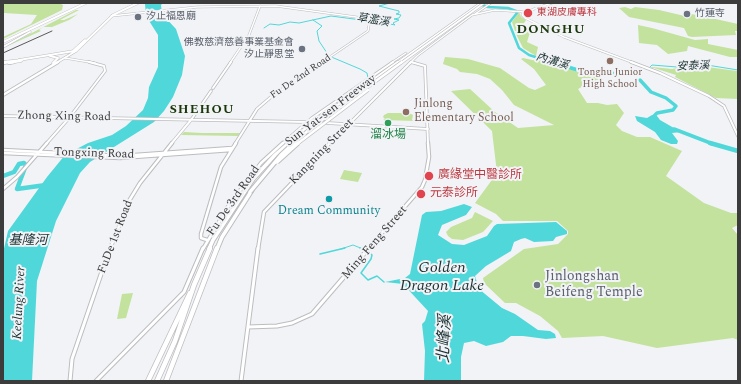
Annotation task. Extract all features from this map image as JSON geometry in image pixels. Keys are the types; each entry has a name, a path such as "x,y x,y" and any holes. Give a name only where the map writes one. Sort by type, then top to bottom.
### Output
{"highway":[{"path":"3,41 82,3"},
{"path":"3,47 86,3"},
{"name":"Sun Yat-sen Freeway","path":"158,381 190,300 194,285 213,240 253,179 275,155 307,127 479,3"},
{"path":"250,192 278,161 310,133 486,3"},
{"name":"Sun Yat-sen Freeway","path":"166,381 198,301 210,264 222,237 250,192 271,165 306,132 486,3"},
{"path":"3,41 60,16"},
{"path":"3,63 22,60"},
{"path":"148,381 194,285"}],"main road":[{"path":"3,94 74,52 110,15 133,3"},
{"path":"3,94 66,58 111,16 128,6 138,3"},
{"path":"3,63 74,52"},
{"path":"22,60 74,52"},
{"path":"50,56 58,58 54,63"}],"street":[{"path":"472,15 491,3"},
{"name":"Kangning Street","path":"241,381 263,214 411,62 472,15 495,10 523,12 551,3"},
{"path":"111,16 215,6 260,6 249,35 213,88"},
{"name":"Fu De 2nd Road","path":"207,240 201,238 201,234 220,167 257,109 267,100 368,31 369,25 366,21 342,15 279,6 260,6"},
{"path":"523,12 522,15 525,18 564,37 648,68 716,99 728,112 738,136"},
{"name":"Fu De 3rd Road","path":"96,381 184,292 207,240 229,205 250,176 278,147 308,122 406,53"},
{"path":"3,189 20,173 69,118 105,71 104,66 100,64 66,58"},
{"name":"Ming Feng Street","path":"248,327 277,326 292,323 312,314 317,310 422,187 425,180 429,157 425,66 411,62"},
{"name":"FuDe 1st Road","path":"70,381 72,359 120,220 129,200 140,183 191,120 211,91"},
{"name":"Zhong Xing Road","path":"3,116 191,120"},
{"path":"191,120 308,122"},
{"path":"327,123 428,129"},
{"name":"Tongxing Road","path":"38,153 112,157 231,149"},
{"name":"Tongxing Road","path":"3,152 56,153 112,157"}],"green space":[{"path":"3,3 59,3 63,5 62,10 3,39 3,37 31,24 37,15 4,13"},
{"path":"625,7 631,9 635,7 659,10 689,17 691,14 702,16 738,24 738,31 735,31 736,35 692,37 688,36 684,28 629,17 619,8"},
{"path":"76,10 79,10 60,20 64,20 78,14 69,20 52,27 43,27"},
{"path":"519,12 521,17 526,20 522,26 529,30 515,31 512,22"},
{"path":"638,25 695,40 708,39 708,44 738,50 738,57 730,57 688,46 687,51 668,54 657,45 639,43"},
{"path":"42,28 39,30 41,31 3,48"},
{"path":"515,32 530,32 527,42 538,47 536,56 523,48"},
{"path":"445,57 468,59 500,68 529,88 535,90 546,85 534,69 521,59 523,58 537,61 541,60 603,79 587,84 578,89 587,103 607,105 617,104 624,113 616,125 622,131 637,137 650,137 682,151 666,176 704,203 731,213 738,213 738,225 732,228 738,235 738,340 733,338 657,348 603,336 562,338 558,331 540,316 516,303 505,303 484,283 483,278 524,249 558,244 568,234 568,231 557,221 503,221 496,214 475,203 497,173 492,131 451,91 470,89 495,112 518,128 554,125 514,105 502,90 490,79 477,74 460,72 457,69 443,64"},
{"path":"652,67 677,68 679,71 696,71 707,67 737,71 738,99 716,98 675,77 676,75 654,68 650,69"},
{"path":"388,113 409,113 413,115 412,120 415,121 383,120 385,119 383,117 384,115"},
{"path":"184,132 240,133 238,136 181,135"},
{"path":"344,170 362,173 358,182 340,179"},
{"path":"475,212 493,221 483,232 463,240 452,239 448,236 446,232 451,227 472,218"},
{"path":"133,293 126,318 117,319 122,294"}],"water":[{"name":"基隆河","path":"163,3 161,5 162,14 176,29 185,56 182,75 173,97 164,111 154,122 90,162 80,173 56,221 37,281 32,381 3,381 3,253 8,231 65,155 88,143 112,135 126,126 143,110 148,98 149,87 158,67 158,35 146,16 145,4"},
{"path":"652,115 656,115 660,120 681,132 672,133 678,141 677,144 671,144 661,140 655,132 637,121 635,116 647,118"},
{"name":"Golden Dragon Lake","path":"464,204 472,207 466,215 442,225 438,235 452,244 464,245 487,236 497,224 556,222 567,231 567,234 556,237 553,241 534,242 525,238 514,242 511,251 486,266 475,276 479,289 502,308 515,314 538,330 550,331 555,334 556,338 546,339 511,336 503,342 486,346 474,341 464,343 461,357 461,381 424,381 425,351 422,324 425,321 428,311 403,284 385,282 405,278 410,274 422,215 426,212 441,211"}],"waterway":[{"name":"草濫溪","path":"264,28 270,24 279,25 290,22 299,23 331,16 369,21 374,24 380,22 395,25 393,23 399,20 394,19 399,18 401,15 396,14 399,13 399,11 379,6 390,3"},
{"name":"內溝溪","path":"477,3 488,7 508,8 516,11 517,13 509,23 519,48 529,55 555,63"},
{"name":"草濫溪","path":"313,20 322,26 317,31 319,41 329,56 360,69 367,73 368,78"},
{"name":"內溝溪","path":"552,62 581,71 620,74"},
{"name":"安泰溪","path":"649,68 652,65 677,67 684,70 707,65 738,70"},
{"name":"內溝溪","path":"640,80 651,92 666,98 676,106 673,110 657,113 654,116 657,119"},
{"name":"內溝溪","path":"674,129 712,143"},
{"name":"內溝溪","path":"712,143 738,151"},
{"path":"3,176 14,172 19,164 24,163 26,165 17,189 46,185"},
{"name":"北峰溪","path":"341,249 353,245 363,249"},
{"name":"北峰溪","path":"360,248 365,250"},
{"name":"北峰溪","path":"320,254 341,249"},
{"name":"北峰溪","path":"370,253 372,255 371,259 361,273 368,280 377,276 384,282"}],"tunnel":[{"path":"309,122 326,123"}],"railway":[{"path":"3,53 52,31"}],"place":[{"name":"東湖皮膚專科","path":"528,13"},
{"name":"竹蓮寺","path":"687,14"},
{"name":"汐止福恩廟","path":"138,17"},
{"name":"佛教慈濟慈善事業基金會 汐止靜思堂","path":"302,49"},
{"name":"Tonghu Junior High School","path":"610,61"},
{"name":"Jinlong Elementary School","path":"406,112"},
{"name":"溜冰場","path":"388,123"},
{"name":"廣緣堂中醫診所","path":"429,176"},
{"name":"元泰診所","path":"421,194"},
{"name":"Dream Community","path":"329,199"},
{"name":"Jinlongshan Beifeng Temple","path":"537,285"}],"district":[{"name":"DONGHU","path":"551,30"},
{"name":"SHEHOU","path":"202,110"}],"water label":[{"name":"Keelung River","path":"20,303"}]}
